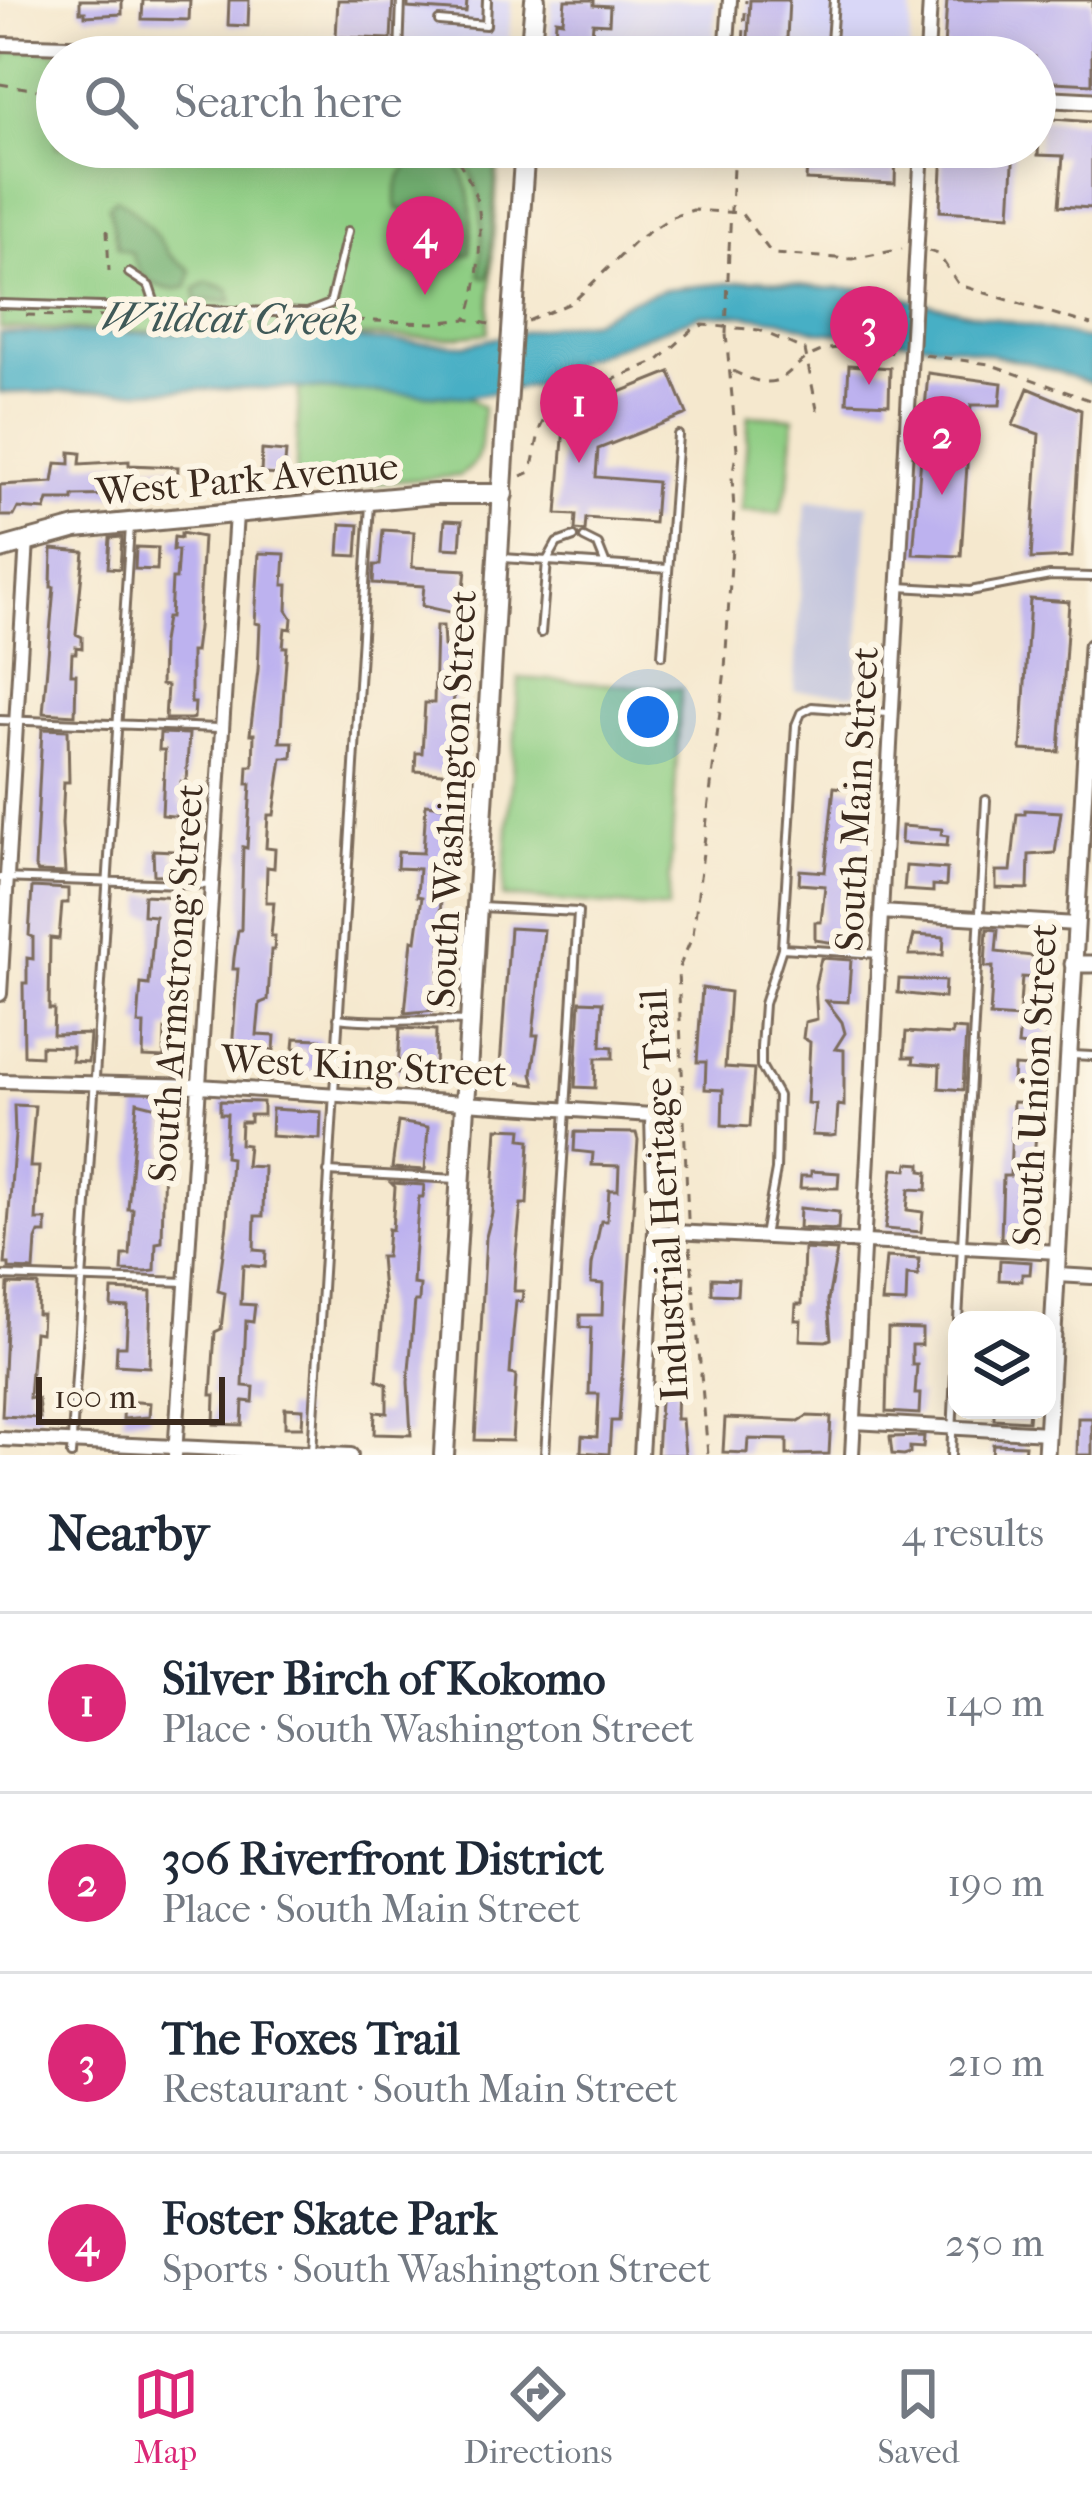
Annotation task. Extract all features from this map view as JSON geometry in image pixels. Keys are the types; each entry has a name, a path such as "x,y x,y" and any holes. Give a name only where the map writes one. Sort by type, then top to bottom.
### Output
{"main road":[{"path":"532,36 535,0"},
{"name":"South Washington Street","path":"444,1455 524,168"},
{"name":"West Park Avenue","path":"0,549 52,532 131,522 434,494 503,494"}],"street":[{"path":"727,36 730,0"},
{"path":"928,36 930,0"},
{"path":"0,44 36,45"},
{"path":"1056,99 1092,101"},
{"name":"South Main Street","path":"852,1455 921,168"},
{"name":"South Armstrong Street","path":"176,1450 236,514"},
{"path":"0,994 3,878 28,540"},
{"name":"South Union Street","path":"1046,1455 1092,646"},
{"path":"881,912 1076,924"},
{"path":"1073,964 1092,964"},
{"name":"West King Street","path":"0,1081 199,1086 652,1115 655,1231"},
{"path":"640,1455 655,1231 1059,1252"},
{"path":"1058,1275 1092,1277"},
{"path":"854,1422 1048,1433"},
{"path":"0,1439 71,1448 351,1455"}],"lane":[{"path":"400,36 401,0"},
{"path":"439,21 486,26 488,0"},
{"path":"831,36 834,0"},
{"path":"0,304 307,314 321,310 333,296 348,231"},
{"path":"129,273 149,286 156,307"},
{"path":"662,655 677,435"},
{"path":"312,1452 370,500"},
{"path":"71,1448 131,522"},
{"path":"541,633 547,561 557,543 574,537"},
{"path":"584,538 598,545 606,565"},
{"path":"499,558 668,569"},
{"path":"898,587 970,591 1036,577 1092,578"},
{"path":"764,1238 776,1170 778,1096 761,1066 760,1048 764,1004 782,948 798,718 812,707 892,713"},
{"path":"0,720 223,728"},
{"path":"958,1311 986,800"},
{"path":"3,878 212,885"},
{"path":"477,907 578,912 545,1455"},
{"path":"782,948 879,954"},
{"path":"338,1018 375,1024 410,1018 472,1022"},
{"path":"1069,1055 1092,1056"},
{"path":"328,1172 462,1180"},
{"path":"0,1276 187,1282"},
{"path":"951,1455 952,1419"}],"path":[{"path":"743,36 746,0"},
{"path":"0,84 36,90"},
{"path":"462,168 479,208 476,290 466,319 502,326"},
{"name":"Industrial Heritage Trail","path":"708,1455 689,1233 678,970 693,935 725,670 737,449 726,334 733,168"},
{"path":"522,323 573,302 638,238 693,210 743,215 772,254 854,259 910,250"},
{"path":"107,230 109,272"},
{"path":"922,251 938,254 958,285 1091,325"},
{"path":"524,476 531,472 539,428 550,407 659,360 694,328 734,326 766,332 805,350 819,419"},
{"path":"731,370 758,381 773,381 789,376 825,350 909,352 989,364 1092,401"}],"shaded area":[{"path":"395,0 511,0 509,36 392,36"},
{"path":"552,0 716,0 714,36 550,36"},
{"path":"748,0 912,0 910,36 745,36"},
{"path":"806,501 868,504 856,694 794,691"}],"green space":[{"path":"5,50 36,51 36,168 498,168 488,333 447,338 0,328 0,60 5,59"},
{"path":"406,168 458,168 471,206 470,253 454,259 449,245 454,223 440,210 432,208 421,216 397,208"},
{"path":"468,168 496,168 486,278 480,275 482,224"},
{"path":"116,198 145,223 171,257 191,271 187,287 168,289 152,282 139,270 132,253 118,248 109,206"},
{"path":"207,282 228,289 232,301 197,301 195,289"},
{"path":"299,388 468,397 483,407 478,456 458,476 295,490"},
{"path":"749,415 794,418 789,483 780,513 741,511"},
{"path":"519,678 681,689 668,909 503,897"}],"water":[{"path":"761,280 862,289 1092,340 1092,384 1034,364 953,346 817,331 781,320 733,314 701,315 580,360 541,384 468,397 299,388 0,393 0,333 234,333 465,345 591,321 666,289"}],"building":[{"path":"80,0 122,0 122,14 85,16"},
{"path":"143,0 190,0 189,20 142,19"},
{"path":"229,0 249,0 248,26 228,25"},
{"path":"338,0 393,0 391,36 336,36"},
{"path":"408,0 467,0 466,12 408,8"},
{"path":"565,0 594,0 594,5 610,6 609,24 593,23 592,36 555,36 556,20 563,21"},
{"path":"750,0 789,0 787,36 748,36"},
{"path":"947,0 1092,0 1092,84 1056,82 1056,36 945,36"},
{"path":"1056,119 1092,122 1092,208 1059,206 1063,156 1056,156"},
{"path":"807,168 895,168 895,184 806,180"},
{"path":"942,168 1013,168 1010,215 940,211"},
{"path":"849,365 890,368 889,404 847,402"},
{"path":"670,372 687,414 598,449 596,477 657,482 654,523 586,518 585,531 575,530 576,515 557,514 565,414"},
{"path":"928,373 1002,383 1000,405 971,405 961,556 913,554"},
{"path":"1028,388 1081,410 1072,557 1031,559 1039,434 1013,425"},
{"path":"262,450 286,452 284,475 261,474"},
{"path":"70,452 81,453 80,464 129,461 129,465 178,467 177,489 73,496 73,500 48,500 45,510 18,508 14,516 0,516 0,485 53,482 56,463 70,464"},
{"path":"445,520 462,521 460,549 443,548"},
{"path":"341,524 359,525 357,556 339,555"},
{"path":"383,530 414,532 412,567 466,570 462,607 455,607 454,613 422,606 424,586 373,583"},
{"path":"181,533 203,537 198,628 195,652 191,652 194,718 165,719 162,642 166,618 170,618 172,579 176,579 174,537 181,538"},
{"path":"122,537 120,569 108,568 110,538"},
{"path":"136,547 158,548 157,570 135,569"},
{"path":"52,549 84,552 76,634 82,637 82,648 72,653 75,715 43,713 54,587"},
{"path":"259,553 285,554 283,585 288,585 287,610 292,618 291,629 285,628 283,647 287,647 280,742 293,742 292,758 282,758 274,815 268,815 266,848 275,849 274,868 267,867 266,902 274,902 271,936 275,936 268,1000 260,1003 257,1035 275,1036 274,1050 261,1049 260,1060 235,1058 232,1051 238,969 233,969 241,930 243,847 247,848 251,784 247,784 248,766 253,766 254,734 250,734 258,670"},
{"path":"1030,599 1069,602 1059,752 1021,750"},
{"path":"436,626 443,626 444,646 466,647 465,662 459,661 458,692 454,692 451,755 458,756 456,774 415,771 416,753 422,753 425,703 434,703"},
{"path":"42,729 68,730 69,782 64,782 62,824 65,873 38,872 35,867"},
{"path":"160,733 189,734 186,782 181,782 184,817 162,815 165,750 159,750"},
{"path":"834,787 868,791 861,878 847,878 845,898 857,903 856,914 850,913 849,945 815,940 825,886 799,884 800,870 825,872"},
{"path":"426,804 451,807 448,877 442,877 440,917 444,917 436,1010 405,1013 412,940 416,941 422,897 417,896 419,869 397,868 398,852 423,853"},
{"path":"1025,810 1061,812 1055,853 1029,855 1028,889 996,888 996,871 1011,871 1017,814"},
{"path":"902,826 942,829 941,835 948,836 947,846 901,843"},
{"path":"153,850 173,851 173,859 181,859 180,874 154,875"},
{"path":"906,866 947,869 946,886 933,885 933,892 904,890"},
{"path":"32,887 68,889 59,939 50,938 49,1009 54,1009 53,1035 90,1034 88,1062 72,1061 72,1047 41,1046 41,1056 24,1055 23,983 27,983 27,958 33,959 33,937 29,935"},
{"path":"144,895 179,897 171,1029 165,1029 164,1058 143,1057 144,1024 138,1024 141,984 149,985 155,916 143,915"},
{"path":"510,928 544,930 533,1035 538,1035 532,1074 535,1085 499,1080"},
{"path":"987,929 998,930 996,952 1041,957 1039,978 1022,977 1019,1018 990,1016 993,967 985,967"},
{"path":"914,935 944,937 943,955 909,955"},
{"path":"821,958 851,960 848,1002 826,1001 845,1033 835,1049 844,1050 844,1106 838,1105 836,1135 831,1136 812,1135 815,1104 807,1103 810,1042 803,1038 805,1022 817,1019 815,985"},
{"path":"899,979 945,981 944,998 898,993"},
{"path":"702,988 730,992 725,1067 754,1069 750,1127 722,1125 723,1090 705,1089 706,1062 697,1062"},
{"path":"580,1001 603,1002 601,1046 613,1047 613,1058 596,1058 595,1088 575,1087"},
{"path":"1020,1025 1047,1028 1045,1048 1018,1045"},
{"path":"400,1028 436,1030 435,1076 398,1073"},
{"path":"952,1029 966,1030 963,1090 939,1088 940,1065 913,1063 914,1057 904,1057 906,1032 952,1035"},
{"path":"295,1038 320,1039 324,1047 319,1070 305,1069 306,1049 294,1048"},
{"path":"1014,1066 1042,1068 1041,1081 1013,1083"},
{"path":"220,1101 263,1102 263,1115 250,1115 250,1122 241,1122 240,1144 248,1145 246,1166 264,1167 263,1216 255,1216 254,1250 266,1251 265,1267 243,1265 241,1304 255,1305 253,1322 246,1321 243,1386 254,1387 253,1402 243,1401 242,1425 214,1424 215,1395 211,1395 215,1332 221,1329 225,1293 218,1291 231,1158 225,1157 227,1114 220,1114"},
{"path":"137,1102 165,1109 162,1242 156,1243 155,1271 146,1272 122,1271 123,1255 130,1255 133,1209 128,1209"},
{"path":"1013,1102 1039,1103 1032,1177 1036,1178 1033,1225 1038,1225 1037,1239 1001,1238"},
{"path":"14,1105 35,1106 30,1167 39,1167 36,1220 46,1220 46,1233 39,1233 36,1240 34,1270 9,1269 5,1264"},
{"path":"272,1109 321,1112 320,1139 271,1136"},
{"path":"398,1122 428,1127 425,1170 392,1168"},
{"path":"497,1128 522,1129 521,1139 530,1140 527,1204 521,1204 516,1255 514,1291 523,1291 522,1302 516,1301 513,1333 512,1441 475,1440"},
{"path":"575,1132 636,1133 638,1140 619,1421 611,1421 609,1454 581,1452 582,1436 597,1437 599,1394 589,1394 591,1328 580,1327 580,1315 602,1315 603,1284 591,1283 592,1265 601,1221 607,1221 609,1190 618,1190 619,1166 592,1165 593,1153 574,1151"},
{"path":"908,1163 921,1164 921,1171 928,1172 927,1190 909,1189 907,1210 923,1212 921,1232 885,1229 893,1169 907,1170"},
{"path":"811,1171 839,1173 838,1188 800,1188 801,1176 811,1176"},
{"path":"391,1183 424,1185 414,1259 413,1284 420,1285 408,1382 411,1435 374,1434 375,1412 387,1413 387,1384 377,1380 384,1302 380,1257 386,1257 388,1229 392,1230 395,1187"},
{"path":"800,1208 839,1212 838,1230 799,1228"},
{"path":"804,1249 837,1251 828,1300 831,1339 826,1341 800,1340 801,1320 795,1320 796,1304 802,1304"},
{"path":"886,1257 919,1259 918,1276 907,1275 906,1303 882,1302"},
{"path":"1000,1260 1031,1262 1030,1274 1022,1274 1022,1281 999,1280"},
{"path":"712,1278 738,1279 737,1295 712,1294"},
{"path":"8,1284 38,1285 41,1333 34,1332 29,1398 38,1399 40,1418 2,1416"},
{"path":"112,1290 151,1292 149,1367 116,1365 117,1346 126,1346 128,1307 111,1306"},
{"path":"888,1328 922,1329 922,1345 912,1345 919,1414 886,1412"},
{"path":"661,1383 677,1384 676,1419 682,1419 685,1455 657,1455"},
{"path":"124,1401 150,1403 149,1417 123,1419"},
{"path":"285,1408 303,1409 302,1427 285,1427"},
{"path":"807,1416 831,1417 829,1454 787,1455 787,1440 748,1439 747,1453 723,1452 725,1418 799,1421"},
{"path":"1078,1418 1092,1418 1092,1455 1077,1455"},
{"path":"924,1436 923,1448 892,1454 890,1437"},
{"path":"993,1444 1025,1445 1024,1455 992,1455"}],"place":[{"name":"Foster Skate Park","path":"425,295"},
{"name":"The Foxes Trail","path":"869,385"},
{"name":"Silver Birch of Kokomo","path":"579,463"},
{"name":"306 Riverfront District","path":"942,495"}],"water label":[{"name":"Wildcat Creek","path":"230,319"}]}
